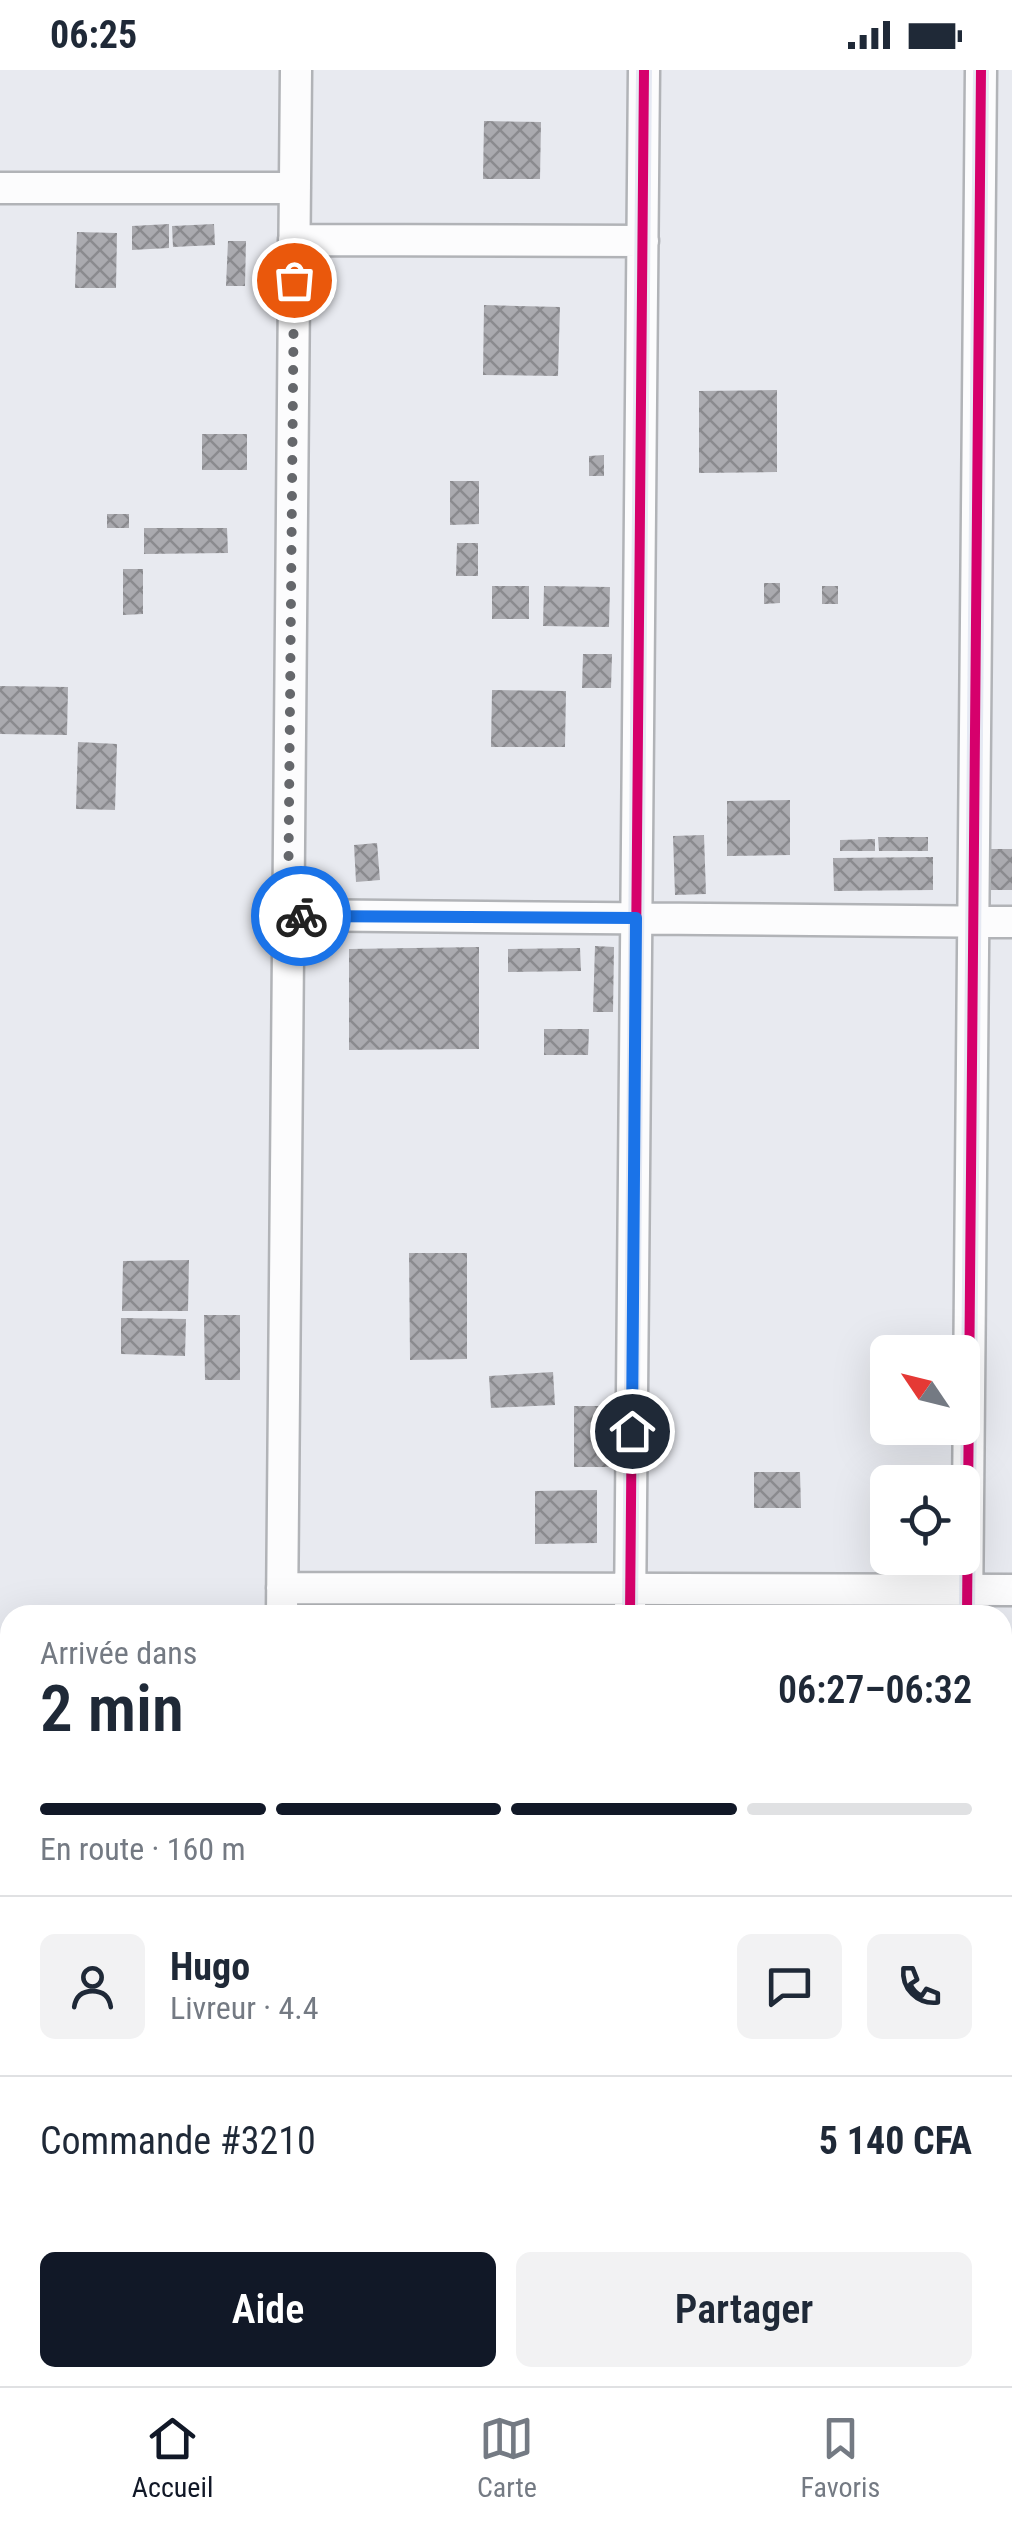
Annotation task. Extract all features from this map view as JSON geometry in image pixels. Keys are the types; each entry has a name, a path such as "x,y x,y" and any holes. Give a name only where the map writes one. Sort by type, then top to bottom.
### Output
{"street":[{"path":"296,70 282,1602 967,1602 1012,1590"},
{"path":"631,1602 644,70"},
{"path":"967,1602 981,70"},
{"path":"0,188 295,188"},
{"path":"294,240 643,240"},
{"path":"288,916 1012,922"}],"building":[{"path":"484,121 541,122 540,179 483,179"},
{"path":"169,224 169,248 132,250 132,226"},
{"path":"214,224 215,245 173,247 172,226"},
{"path":"77,232 117,233 116,288 75,288"},
{"path":"228,241 246,241 245,286 226,286"},
{"path":"484,305 560,307 558,376 483,375"},
{"path":"777,390 777,472 699,473 699,391"},
{"path":"202,434 247,434 247,470 202,470"},
{"path":"604,455 604,476 589,476 589,456"},
{"path":"450,481 479,481 479,524 450,525"},
{"path":"107,514 129,514 129,528 107,528"},
{"path":"144,528 227,528 228,553 144,554"},
{"path":"457,543 478,543 478,576 456,576"},
{"path":"123,569 143,569 143,614 123,615"},
{"path":"764,583 780,583 780,603 764,604"},
{"path":"492,586 529,586 529,619 492,619"},
{"path":"544,586 610,587 609,627 543,626"},
{"path":"822,586 838,586 838,604 822,604"},
{"path":"583,654 612,654 611,688 582,688"},
{"path":"0,686 68,687 67,735 0,734"},
{"path":"492,690 566,691 565,747 491,747"},
{"path":"78,742 117,744 115,810 76,809"},
{"path":"790,800 790,855 727,856 727,801"},
{"path":"704,835 706,894 675,895 673,836"},
{"path":"878,837 928,837 928,851 879,851"},
{"path":"875,839 875,851 840,851 840,840"},
{"path":"377,843 380,880 356,882 354,845"},
{"path":"988,849 1012,849 1012,890 988,890"},
{"path":"933,857 933,890 834,891 833,858"},
{"path":"595,946 614,947 613,1012 593,1012"},
{"path":"479,947 479,1049 349,1050 349,949"},
{"path":"580,948 581,971 508,972 508,949"},
{"path":"544,1029 589,1029 588,1055 544,1055"},
{"path":"409,1253 467,1253 467,1359 410,1360"},
{"path":"189,1260 188,1311 122,1311 123,1261"},
{"path":"204,1315 240,1315 240,1380 205,1380"},
{"path":"121,1318 186,1319 185,1356 121,1354"},
{"path":"553,1372 555,1405 491,1408 489,1376"},
{"path":"574,1406 611,1406 612,1467 574,1467"},
{"path":"754,1472 800,1472 801,1508 754,1508"},
{"path":"597,1490 597,1543 535,1544 535,1491"}],"cycle path":[{"path":"630,1605 644,70"},
{"path":"967,1605 981,70"}],"way so far":[{"path":"294,280 288,916 301,916"}],"route":[{"path":"301,916 636,918 632,1431"}]}
